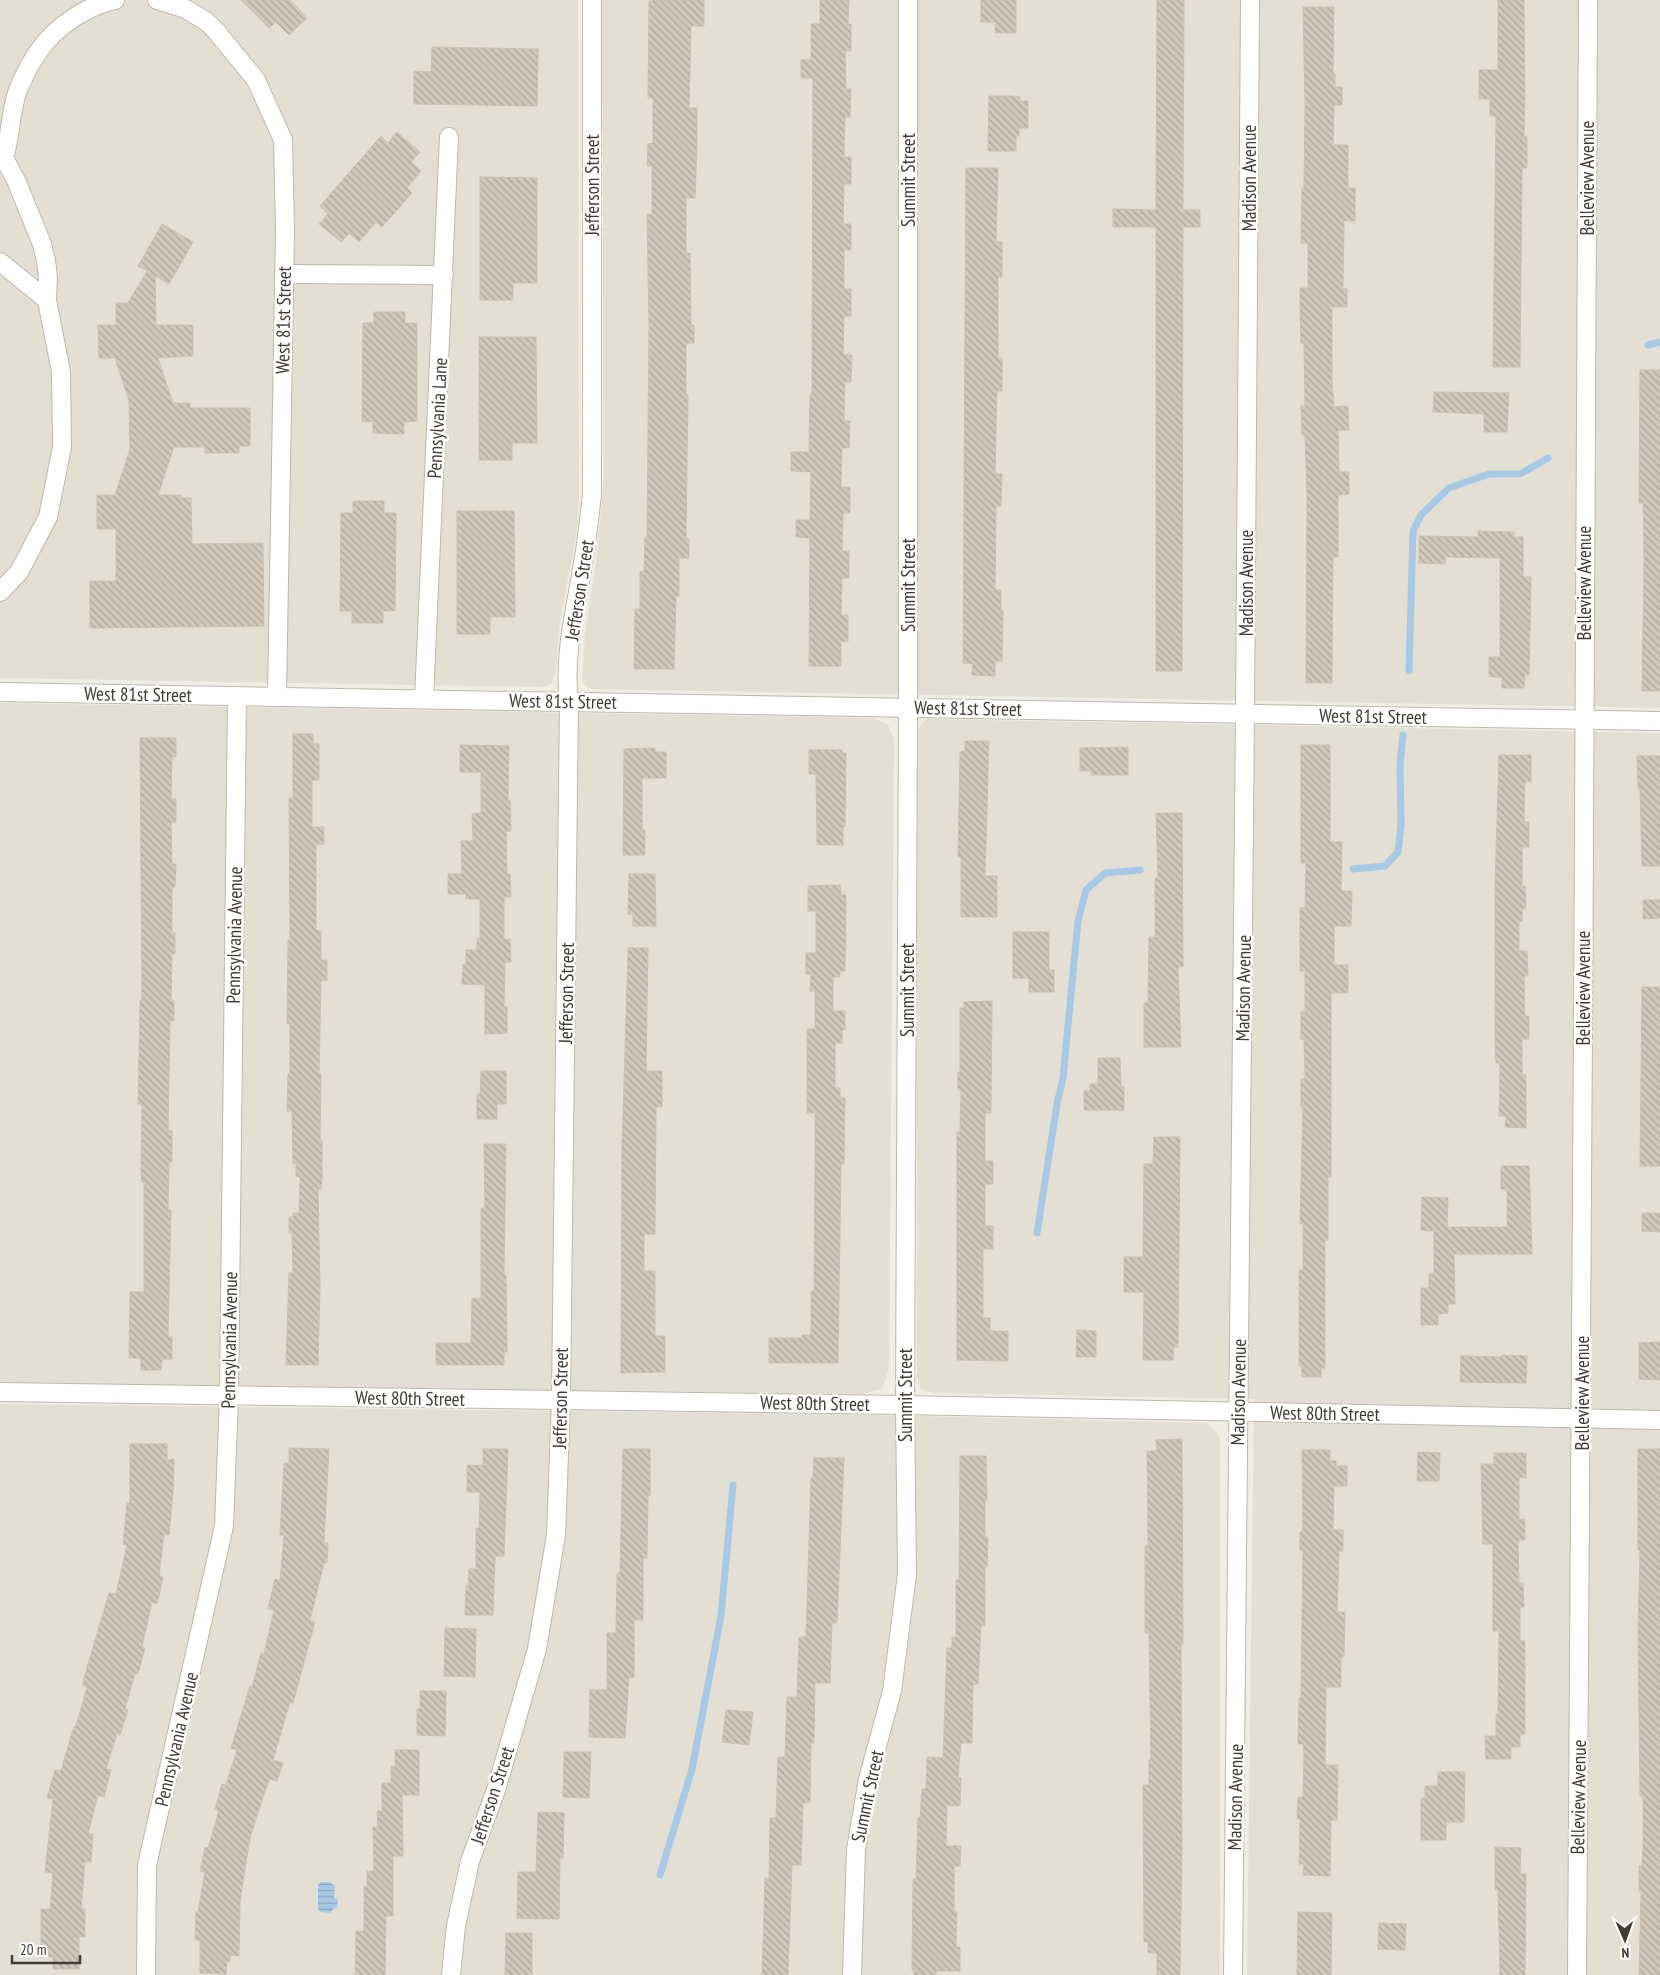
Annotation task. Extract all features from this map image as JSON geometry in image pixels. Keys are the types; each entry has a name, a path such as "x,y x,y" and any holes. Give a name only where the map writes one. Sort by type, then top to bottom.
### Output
{"street":[{"path":"0,592 19,572 48,517 62,447 61,372 47,300 48,277 42,244 16,180 2,159 7,147 18,90 46,41 62,24 75,16 98,4 115,0"},
{"name":"West 81st Street","path":"157,0 186,9 207,22 256,80 283,140 284,274 277,697"},
{"name":"Jefferson Street","path":"451,1975 456,1926 470,1861 496,1790 537,1649 556,1535 561,1400 569,701 566,682 592,495 592,0"},
{"name":"Summit Street","path":"852,1975 856,1850 868,1779 892,1691 907,1574 904,1404 908,707 908,0"},
{"name":"Madison Avenue","path":"1233,1975 1250,0"},
{"name":"Belleview Avenue","path":"1577,1975 1582,1419 1583,720 1588,0"},
{"name":"Pennsylvania Lane","path":"424,699 444,275 448,137"},
{"path":"0,262 47,300"},
{"path":"284,274 444,275"},
{"name":"West 81st Street","path":"0,692 1660,721"},
{"name":"Pennsylvania Avenue","path":"146,1975 147,1865 224,1526 229,1396 237,696"},
{"name":"West 80th Street","path":"0,1392 904,1404 1660,1420"}],"shaded area":[{"path":"0,0 578,0 579,498 576,537 560,621 555,676 551,684 543,687 0,678"},
{"path":"602,0 1660,0 1660,708 590,689 582,680 585,633 596,562 604,479"},
{"path":"0,703 873,718 888,725 894,739 889,1368 883,1388 861,1394 0,1383"},
{"path":"927,719 1660,733 1660,1975 1247,1975 1254,1399 934,1393 921,1389 917,1378 917,747 918,728"},
{"path":"0,1404 877,1415 1205,1423 1217,1431 1220,1440 1220,1975 0,1975"}],"water":[{"path":"321,1882 330,1882 335,1886 334,1898 338,1899 337,1908 334,1908 330,1913 321,1912 318,1909 318,1885"}],"building":[{"path":"241,0 290,0 307,18 289,35 276,22 269,28"},
{"path":"704,0 704,26 691,26 689,108 697,108 697,146 695,198 686,198 686,253 690,253 691,325 694,325 694,343 686,343 686,395 688,395 686,539 689,539 689,558 679,558 679,596 676,596 674,669 634,669 635,609 640,609 640,571 644,572 645,538 647,538 649,325 647,214 652,214 652,166 647,166 648,144 653,143 653,98 648,98 649,1"},
{"path":"820,0 849,0 848,24 851,24 851,51 845,51 846,89 851,89 850,117 845,117 844,157 851,157 851,184 844,184 843,224 851,224 851,250 844,250 844,289 851,289 851,316 844,316 843,355 852,355 851,382 845,382 844,421 850,421 849,448 842,448 841,487 850,487 850,513 843,513 842,551 849,551 849,578 842,578 841,615 848,615 848,642 841,641 841,666 809,666 810,538 796,537 796,520 810,520 811,472 791,471 791,452 809,452 810,394 812,394 813,78 801,78 801,60 811,60 811,24 820,24"},
{"path":"981,0 1016,0 1016,33 995,33 995,22 981,22"},
{"path":"1157,0 1184,0 1183,210 1200,210 1200,227 1183,227 1182,671 1156,671 1156,227 1113,227 1113,209 1156,210"},
{"path":"1498,0 1524,0 1524,137 1527,137 1527,168 1522,168 1520,367 1493,367 1496,116 1490,116 1490,99 1479,99 1479,70 1498,70"},
{"path":"1303,7 1334,7 1333,74 1335,74 1335,87 1342,87 1342,105 1334,105 1333,145 1348,145 1348,188 1355,188 1355,221 1344,221 1343,289 1347,289 1347,307 1332,307 1334,407 1348,406 1349,430 1338,430 1339,472 1349,472 1349,494 1338,495 1338,557 1333,557 1332,683 1306,683 1307,495 1305,435 1302,435 1301,406 1305,406 1304,343 1301,343 1300,307 1300,288 1308,288 1308,243 1301,243 1305,106"},
{"path":"432,47 538,49 537,106 414,104 414,71 431,72"},
{"path":"989,96 1020,97 1020,101 1028,101 1028,128 1019,128 1019,136 1016,136 1016,151 988,151"},
{"path":"397,132 420,152 411,162 421,171 407,188 412,193 382,227 376,222 359,242 349,233 341,242 319,224 328,214 320,206 381,136 388,143"},
{"path":"966,168 998,168 996,242 1002,242 1002,277 998,277 998,358 1002,358 1002,391 997,391 995,474 1002,474 1001,506 996,506 995,590 1001,590 1001,611 1003,611 1002,661 995,661 995,676 972,675 973,664 963,663"},
{"path":"480,177 537,178 537,283 513,283 513,300 480,300"},
{"path":"162,224 193,242 169,284 155,276 156,325 193,325 193,356 158,358 173,403 190,403 190,408 250,408 250,446 239,446 239,453 205,453 205,447 174,447 158,495 181,495 181,498 191,498 192,544 263,543 264,626 90,628 90,581 116,581 116,529 97,529 97,495 115,495 130,449 129,401 115,358 99,358 98,325 116,325 116,303 128,303 147,271 138,266"},
{"path":"374,312 405,312 405,323 417,323 417,421 404,422 404,434 373,433 373,421 362,422 363,323 374,323"},
{"path":"479,337 536,337 537,443 512,443 512,460 479,460"},
{"path":"1640,370 1660,370 1660,691 1642,691 1644,560 1643,503 1639,503"},
{"path":"1434,392 1509,393 1507,432 1484,432 1484,414 1433,412"},
{"path":"353,501 384,501 384,513 396,513 395,611 383,611 383,623 352,623 352,611 340,611 341,513 353,513"},
{"path":"457,511 514,511 515,617 490,617 490,634 457,634"},
{"path":"1478,531 1514,532 1514,537 1523,537 1523,577 1531,577 1529,675 1525,675 1524,688 1502,688 1502,677 1489,677 1489,657 1500,657 1500,558 1445,557 1445,564 1419,563 1419,536 1478,537"},
{"path":"293,734 313,734 313,744 319,744 319,780 312,780 312,827 324,827 324,844 316,844 316,930 321,931 321,960 327,960 327,981 321,980 319,1074 321,1074 320,1140 322,1140 322,1180 321,1189 318,1189 320,1287 318,1365 286,1365 289,1273 293,1273 292,1233 289,1233 289,1217 293,1217 293,1213 299,1213 300,1177 296,1177 296,1163 293,1164 292,1111 287,1111 288,1074 290,1074 290,1024 287,1024 288,940 290,940 289,798 293,798"},
{"path":"140,738 176,738 176,757 172,757 171,799 176,799 176,822 171,822 172,864 176,864 175,887 172,887 172,933 175,933 175,954 172,954 171,1001 174,1001 174,1021 170,1021 168,1131 172,1131 172,1162 169,1162 168,1210 171,1210 168,1337 172,1337 172,1359 162,1359 161,1370 141,1370 141,1358 129,1358 130,1292 144,1292 144,1182 142,1182 141,1173 142,1105 138,1104 140,1000 142,1000"},
{"path":"965,741 989,741 985,876 997,876 997,917 961,917 961,857 958,857 960,752 965,751"},
{"path":"460,745 509,746 508,801 510,801 511,831 506,831 507,874 510,874 511,897 504,897 504,939 510,939 511,962 505,962 504,1007 507,1007 507,1033 485,1034 485,985 462,984 463,964 466,964 466,950 477,950 477,939 480,939 480,899 466,899 466,894 448,894 448,874 462,874 461,841 473,841 472,814 481,813 481,772 460,772"},
{"path":"1301,745 1330,745 1330,842 1342,842 1341,891 1352,891 1351,926 1334,926 1334,965 1348,965 1348,993 1331,993 1331,1177 1328,1177 1328,1240 1325,1240 1325,1368 1321,1368 1321,1377 1302,1377 1302,1366 1299,1366 1299,1270 1303,1270 1303,1223 1300,1224 1303,1107 1301,1107 1301,1079 1305,1079 1304,1039 1301,1039 1301,1012 1305,1012 1305,971 1300,971 1300,908 1305,908 1306,863 1301,863"},
{"path":"1128,747 1128,775 1091,775 1091,771 1080,771 1080,748"},
{"path":"655,748 655,752 666,752 666,778 642,778 642,830 645,830 645,855 623,855 624,749"},
{"path":"809,750 842,750 842,753 846,753 843,845 817,845 816,774 809,774"},
{"path":"1499,755 1531,755 1531,781 1525,782 1524,822 1529,822 1529,847 1522,847 1522,886 1525,886 1526,909 1522,909 1522,921 1519,922 1519,951 1527,951 1528,976 1524,976 1525,1016 1529,1016 1529,1039 1522,1039 1522,1075 1526,1075 1526,1128 1505,1127 1506,1116 1499,1116 1500,1063 1496,1063 1495,1043 1495,886"},
{"path":"1637,756 1660,756 1660,866 1642,866 1640,788 1638,788"},
{"path":"1156,813 1182,813 1183,966 1178,967 1181,1047 1144,1047 1144,1003 1148,1003 1149,937 1155,937 1155,878 1158,878"},
{"path":"629,874 655,874 656,926 633,926 633,914 628,914"},
{"path":"840,885 841,895 846,895 845,971 840,971 840,977 833,977 833,1011 845,1011 845,1030 842,1030 842,1043 835,1043 835,1088 840,1088 840,1098 845,1098 844,1164 841,1164 838,1363 769,1363 769,1338 802,1338 802,1335 811,1335 811,1291 814,1291 815,1113 807,1113 807,1029 815,1029 815,991 810,991 811,974 806,974 806,953 816,953 816,911 808,911 808,886"},
{"path":"1643,900 1660,900 1660,918 1643,919"},
{"path":"1013,932 1049,932 1049,970 1054,970 1054,992 1029,992 1029,978 1013,978"},
{"path":"628,948 648,948 646,1071 662,1071 662,1107 656,1107 655,1234 644,1234 644,1271 655,1271 655,1336 665,1336 665,1372 621,1373 622,1149"},
{"path":"1642,987 1660,987 1660,1166 1640,1166"},
{"path":"992,1001 991,1113 985,1113 985,1161 993,1161 993,1184 985,1184 985,1226 993,1226 993,1249 983,1249 983,1318 990,1318 990,1331 1008,1331 1008,1361 957,1360 957,1132 960,1132 961,1090 958,1090 958,1072 960,1072 960,1008 964,1008 964,1002"},
{"path":"1098,1058 1120,1058 1121,1087 1124,1087 1124,1110 1084,1110 1084,1091 1090,1091 1090,1084 1098,1084"},
{"path":"481,1071 506,1071 506,1104 497,1104 497,1119 477,1119 477,1094 480,1094"},
{"path":"1154,1137 1180,1137 1178,1347 1174,1347 1173,1360 1143,1360 1144,1292 1124,1292 1124,1257 1143,1257 1144,1164 1153,1164"},
{"path":"484,1144 506,1144 504,1275 506,1275 507,1352 504,1352 504,1365 436,1365 436,1343 471,1343 472,1298 481,1299 481,1208 485,1208"},
{"path":"1501,1166 1529,1166 1532,1254 1454,1254 1455,1304 1448,1304 1448,1313 1438,1314 1438,1325 1421,1325 1421,1288 1429,1288 1429,1274 1434,1274 1434,1231 1421,1230 1422,1197 1448,1198 1447,1227 1507,1227 1507,1189 1501,1189"},
{"path":"1642,1213 1660,1213 1660,1232 1642,1231"},
{"path":"1077,1330 1096,1331 1096,1357 1076,1357"},
{"path":"1660,1342 1660,1380 1639,1379 1639,1343"},
{"path":"1502,1355 1527,1356 1526,1383 1460,1382 1461,1356 1502,1357"},
{"path":"1182,1439 1183,1644 1181,1644 1182,1851 1180,1975 1157,1975 1157,1953 1148,1953 1148,1942 1144,1942 1143,1785 1149,1785 1149,1760 1151,1760 1149,1633 1145,1633 1145,1546 1148,1546 1147,1451 1157,1451 1156,1440"},
{"path":"130,1444 167,1444 167,1460 174,1459 169,1535 164,1534 159,1576 163,1577 157,1604 152,1602 142,1647 145,1648 138,1674 135,1673 125,1709 128,1710 120,1735 117,1734 106,1769 111,1770 104,1797 98,1795 88,1834 93,1834 91,1862 85,1861 81,1909 85,1909 85,1937 79,1937 79,1969 53,1969 53,1957 49,1957 48,1951 41,1951 41,1909 50,1909 53,1873 45,1872 53,1799 47,1798 55,1770 61,1771 74,1726 76,1726 87,1687 82,1685 109,1593 116,1594 127,1545 123,1544 127,1503 130,1503"},
{"path":"289,1448 329,1449 324,1543 328,1543 327,1563 324,1563 310,1620 315,1622 293,1703 290,1702 273,1760 283,1763 277,1781 269,1779 250,1838 240,1901 239,1956 230,1955 230,1961 227,1961 226,1974 200,1973 200,1940 195,1940 196,1912 198,1912 205,1872 200,1871 205,1847 208,1848 219,1811 215,1809 222,1784 226,1785 237,1750 231,1748 250,1686 252,1687 261,1653 264,1654 274,1610 268,1609 275,1579 280,1581 284,1535 280,1535 284,1463 289,1463"},
{"path":"483,1449 508,1449 504,1556 495,1556 493,1615 465,1615 466,1586 468,1587 469,1569 476,1569 476,1528 479,1528 480,1492 467,1492 467,1465 483,1466"},
{"path":"623,1449 650,1449 647,1558 643,1558 643,1620 634,1620 634,1677 629,1677 625,1738 589,1737 590,1690 607,1690 607,1633 616,1633 617,1573 620,1573"},
{"path":"1638,1449 1660,1449 1660,1975 1639,1975 1641,1891 1639,1891 1639,1866 1642,1866 1643,1796 1640,1796"},
{"path":"1302,1450 1330,1450 1330,1461 1336,1461 1336,1466 1347,1466 1347,1486 1334,1486 1333,1530 1343,1530 1343,1551 1339,1551 1337,1612 1345,1612 1344,1657 1341,1657 1341,1687 1326,1687 1325,1765 1338,1765 1337,1820 1331,1820 1330,1876 1303,1875 1304,1864 1299,1864 1300,1819 1297,1819 1298,1797 1303,1797 1304,1756 1303,1744 1298,1744 1299,1698 1301,1698 1303,1550 1300,1550 1300,1532 1303,1532"},
{"path":"1418,1452 1440,1453 1439,1481 1417,1481"},
{"path":"1494,1453 1526,1453 1526,1478 1519,1477 1519,1519 1525,1519 1525,1540 1518,1540 1519,1583 1523,1583 1524,1607 1520,1607 1520,1641 1525,1641 1525,1734 1520,1734 1520,1747 1511,1747 1511,1759 1486,1759 1485,1736 1496,1736 1499,1631 1493,1631 1493,1544 1483,1544 1481,1464 1494,1464"},
{"path":"960,1456 986,1456 987,1500 985,1500 985,1537 988,1537 987,1566 985,1566 985,1626 981,1626 978,1684 973,1684 972,1743 961,1743 958,1777 961,1778 960,1806 947,1805 946,1846 961,1846 960,1866 954,1866 954,1912 957,1912 956,1947 960,1947 960,1971 936,1971 936,1975 914,1975 914,1970 912,1970 913,1879 916,1879 918,1818 920,1818 922,1789 926,1789 927,1757 943,1758 947,1648 952,1648 952,1637 956,1637 956,1580 959,1580"},
{"path":"814,1458 844,1458 837,1623 832,1623 830,1683 815,1683 810,1803 803,1803 801,1865 792,1865 788,1975 762,1975 765,1878 769,1879 770,1818 776,1818 778,1757 785,1757 787,1697 797,1697 799,1637 806,1637 811,1478 813,1478"},
{"path":"445,1628 476,1629 475,1677 444,1676"},
{"path":"420,1691 446,1691 445,1736 417,1735 417,1709 420,1709"},
{"path":"726,1710 753,1712 749,1745 722,1742"},
{"path":"395,1750 419,1750 419,1795 402,1795 403,1856 393,1856 393,1916 386,1916 385,1975 355,1975 356,1931 364,1931 364,1887 367,1887 367,1871 374,1871 373,1827 378,1827 377,1811 382,1811 382,1783 391,1783 391,1766 395,1767"},
{"path":"564,1752 591,1752 589,1798 563,1797"},
{"path":"1438,1772 1465,1772 1464,1822 1446,1822 1446,1840 1421,1840 1421,1798 1425,1798 1425,1786 1438,1786"},
{"path":"538,1812 564,1813 563,1858 560,1858 559,1919 517,1918 518,1872 536,1872"},
{"path":"1495,1847 1521,1848 1520,1874 1526,1874 1525,1975 1500,1975 1498,1890 1495,1890"},
{"path":"1298,1912 1332,1913 1331,1975 1297,1975"},
{"path":"1379,1923 1406,1924 1405,1950 1378,1949"},
{"path":"506,1933 532,1933 532,1975 505,1975"}],"waterway":[{"path":"1648,345 1660,342"},
{"path":"1409,671 1413,531 1421,515 1449,488 1489,474 1520,474 1548,458"},
{"path":"1353,869 1385,866 1398,852 1401,825 1400,766 1403,735"},
{"path":"1037,1233 1057,1104 1063,1078 1078,921 1086,890 1105,873 1140,870"},
{"path":"660,1875 692,1769 721,1616 733,1485"}]}
